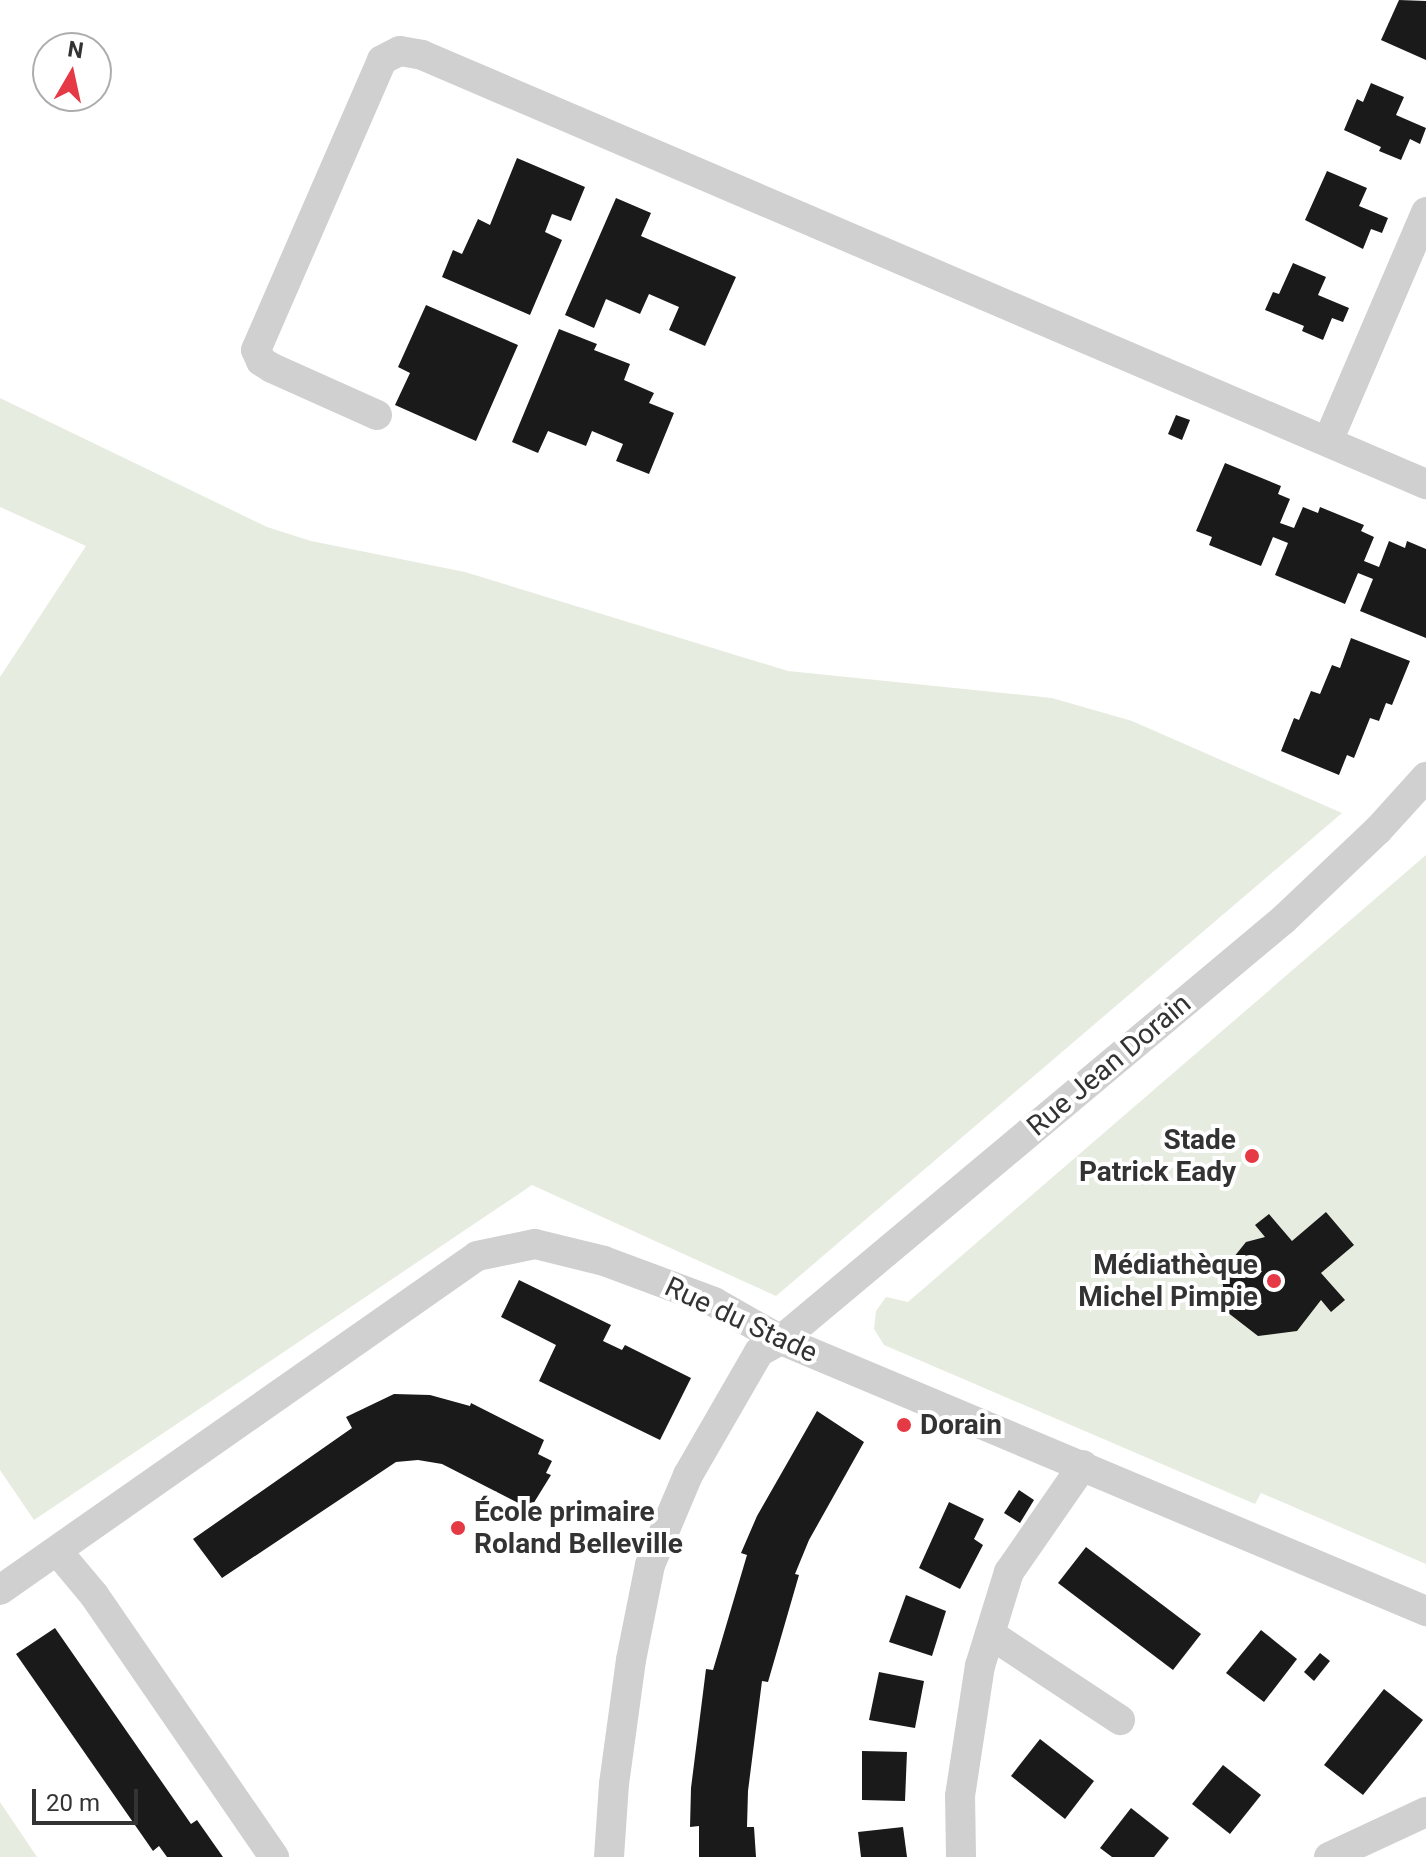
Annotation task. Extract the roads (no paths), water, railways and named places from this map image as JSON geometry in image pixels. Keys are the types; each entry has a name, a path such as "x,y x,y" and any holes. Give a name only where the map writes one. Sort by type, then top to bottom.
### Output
{"street":[{"path":"377,415 272,368 261,361 256,350 382,60 400,51 422,55 1426,484"},
{"path":"1328,441 1426,212"},
{"name":"Rue Jean Dorain","path":"609,1857 614,1784 629,1676 650,1565 688,1475 759,1352 781,1340 1283,920 1378,830 1426,777"},
{"name":"Rue du Stade","path":"0,1590 477,1256 535,1244 604,1261 714,1302 781,1340 1426,1611"},
{"path":"961,1857 960,1796 980,1666 1009,1572 1083,1465"},
{"path":"58,1552 94,1595 274,1857"},
{"path":"990,1634 1120,1720"},
{"path":"1329,1857 1426,1812"}],"place":[{"name":"Stade Patrick Eady","path":"1252,1156"},
{"name":"Médiathèque Michel Pimpie","path":"1274,1281"},
{"name":"Dorain","path":"904,1425"},
{"name":"École primaire Roland Belleville","path":"458,1528"}]}
